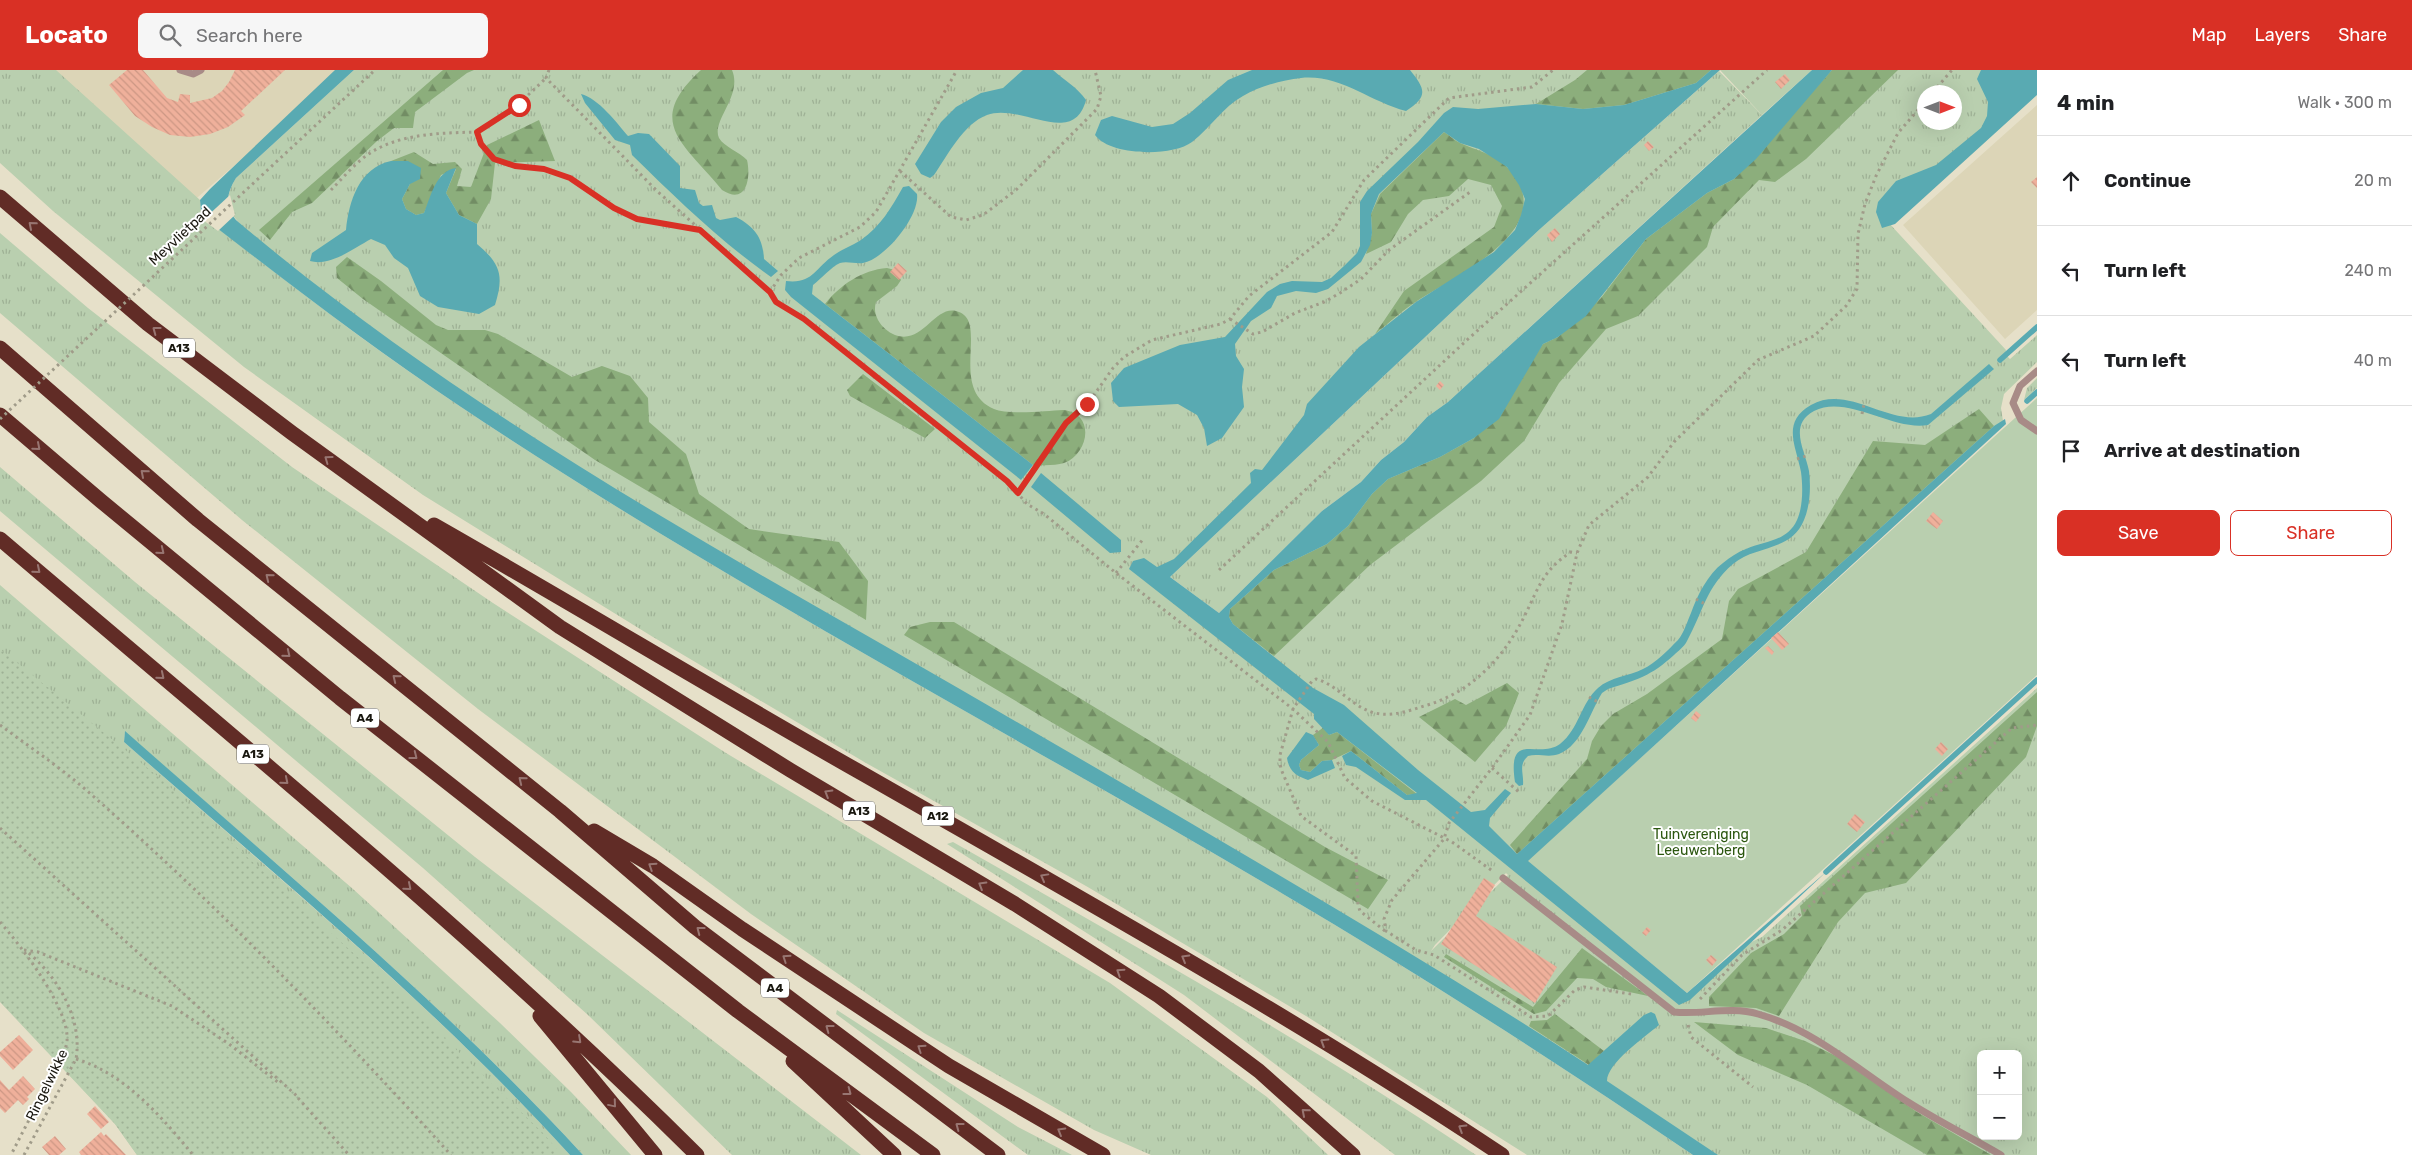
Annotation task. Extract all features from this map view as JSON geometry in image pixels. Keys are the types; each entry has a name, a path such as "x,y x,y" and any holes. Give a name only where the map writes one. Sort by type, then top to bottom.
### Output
{"highway":[{"name":"A13","path":"0,197 148,324 292,433 560,627 790,770 1015,904 1159,996 1259,1071 1353,1155"},
{"name":"A4","path":"0,348 198,520 560,811 695,927 998,1155"},
{"name":"A4","path":"0,415 100,502 340,698 738,1011 933,1155"},
{"name":"A12","path":"368,487 1230,984 1502,1155"},
{"name":"A13","path":"0,539 373,856 597,1057 697,1155"},
{"path":"560,811 653,866 742,929 949,1066 1103,1155"},
{"name":"A13","path":"504,972 655,1155"},
{"name":"A4","path":"738,1011 894,1155"}],"lane":[{"path":"180,70 193,74 201,70"},
{"path":"2037,371 2020,386 2012,403 2021,420 2037,431"},
{"path":"1503,878 1674,1012 1731,1011 1755,1013 1781,1021 1821,1042 1909,1103 2001,1155"}],"path":[{"name":"Meyvlietpad","path":"0,419 375,70"},
{"path":"331,190 358,163 379,148 424,135 477,132 519,105 546,78 549,70"},
{"path":"770,292 781,275 799,258 860,227 876,212 957,70"},
{"path":"900,170 951,217 966,220 983,216 1016,190 1097,109 1101,96 1095,70"},
{"path":"1018,493 1066,423 1087,404 1124,357 1152,340 1232,320 1249,296 1332,232 1364,180 1449,98 1532,87 1553,70"},
{"path":"1219,570 1468,340 1768,70"},
{"path":"1939,85 1952,70"},
{"path":"546,78 657,191 770,292 776,302 804,319 1007,481 1027,504 1044,514 1116,573 1293,708 1328,742 1345,778 1372,801 1444,839 1503,878"},
{"path":"1386,931 1384,919 1392,900 1444,839 1449,823 1530,715 1562,624 1577,553 1589,525 1648,477 1674,442 1707,412 1732,384 1758,360 1814,336 1846,306 1857,289 1858,234 1865,204 1876,176 1898,133 1917,110"},
{"path":"477,132 481,144 494,159 515,166 544,169 570,178 614,208 637,219 700,230"},
{"path":"1232,320 1253,334 1262,332 1295,313 1324,302 1361,279 1389,250 1470,192"},
{"path":"1862,414 1864,404"},
{"path":"1797,459 1806,456"},
{"path":"1116,573 1144,538"},
{"path":"1577,553 1570,552 1545,573 1518,628 1499,657 1478,679 1451,696 1435,703 1388,715 1366,710 1322,681 1316,679 1312,681 1293,708 1280,755 1280,763 1297,810 1306,821 1350,849 1356,856 1360,910 1386,931 1416,950 1434,955 1531,1017 1548,1016 1576,990 1584,987 1633,995"},
{"path":"1696,599 1705,604"},
{"path":"1589,697 1598,702"},
{"path":"0,725 92,795 210,904 388,1085 451,1155"},
{"path":"1753,1087 1691,1037 1686,1013 1742,956 1782,930 2012,728 2037,725"},
{"path":"1492,768 1521,794"},
{"path":"0,828 298,1098 349,1155"},
{"name":"Ringelwikke","path":"0,922 24,950 42,979 64,1023 67,1040 60,1059 11,1155"},
{"path":"24,950 38,952 172,1006 229,1044 298,1098"},
{"name":"Ringelwikke","path":"24,950 39,961 52,978 73,1015 77,1029 76,1059 24,1155"},
{"path":"76,1059 94,1064 135,1094 170,1126 193,1155"}],"shaded area":[{"path":"54,70 345,70 191,203"},
{"path":"2037,105 2037,310 2005,339 1903,225"}],"green space":[{"path":"0,70 56,70 200,200 201,211 205,218 395,362 561,472 765,596 1335,925 1490,1021 1693,1155 1527,1155 1306,1016 1086,886 866,763 653,637 423,495 244,367 53,211 0,163"},
{"path":"354,70 1715,70 1523,239 1161,580 1214,620 1821,70 2037,70 2037,83 1888,222 2006,350 2005,354 2010,359 2037,335 2037,362 2004,394 2001,408 2003,421 1515,863 1682,1000 1745,945 1762,937 2037,688 2037,1155 1703,1155 1416,967 1001,724 442,387 245,241 251,234 238,221 230,209 228,203 231,187 236,178","holes":["1506,873 1508,875 1431,951 1435,945"]},
{"path":"443,70 474,70 467,73 415,112 413,128 394,128 377,141 312,203 292,212 270,240 259,230"},
{"path":"701,70 732,70 734,80 731,98 719,124 718,131 721,141 747,160 747,181 742,192 737,194 730,194 722,190 684,146 676,133 672,119 675,105 684,88"},
{"path":"1587,70 1711,70 1696,83 1624,105 1583,109 1536,104 1575,80"},
{"path":"1720,70 1812,70 1762,115"},
{"path":"1832,70 1898,70 1806,159 1775,182 1759,180 1713,227 1707,247 1638,316 1606,329 1559,383 1524,441 1481,481 1370,565 1274,656 1233,624 1229,617 1230,609 1274,570 1327,544 1348,526 1372,494 1388,479 1440,457 1474,438 1543,344 1558,337 1601,298 1646,239 1707,193 1734,179"},
{"path":"1719,71 1762,115 1448,402 1427,417 1404,442 1381,460 1361,482 1322,511 1219,613 1170,577 1540,229"},
{"path":"539,120 555,161 495,163 491,199 477,224 459,215 446,193 456,169 441,175 424,213 416,215 406,209 402,199 410,184 391,161 414,152 433,164 455,162 462,169 457,186 471,187 487,145"},
{"path":"1444,132 1460,143 1485,153 1507,167 1521,188 1523,209 1515,228 1500,245 1480,262 1414,303 1375,334 1404,291 1494,227 1502,206 1491,185 1468,179 1449,196 1423,200 1408,214 1391,242 1366,254 1372,233 1371,214 1380,194"},
{"path":"0,233 88,308 292,467 493,603 726,753 1110,983 1267,1097 1328,1155 1151,1155 1094,1130 924,1033 751,914 478,709 242,520 0,313"},
{"path":"347,257 381,281 436,325 448,330 485,330 498,334 572,377 602,366 630,376 648,398 649,422 686,454 699,494 749,529 839,542 868,581 866,620 595,460 363,299 337,278 336,267"},
{"path":"887,268 895,270 901,280 897,286 876,302 876,316 883,327 895,335 905,337 913,335 948,311 956,311 966,317 970,327 973,386 980,399 1000,411 1063,410 1074,413 1081,418 1084,426 1085,434 1079,451 1064,463 1033,465 825,304 845,285 860,275"},
{"path":"863,374 935,429 925,438 850,396 847,390"},
{"path":"2037,378 2037,388 2024,400 2027,388"},
{"name":"Tuinvereniging Leeuwenberg","path":"2037,398 2037,675 1687,993 1527,861"},
{"path":"1979,409 1994,426 1517,854 1510,845 1587,759 1592,741 1601,726 1613,714 1647,694 1722,639 1729,601 1738,589 1806,552 1873,441 1925,445"},
{"path":"0,467 135,582 475,857 861,1155 732,1155 588,1015 423,868 0,511"},
{"path":"0,585 353,889 500,1023 571,1092 631,1155 583,1155 474,1044 417,990 125,732 124,742 296,892 409,994 518,1100 570,1155 137,1155 115,1124 63,1068 0,906"},
{"path":"930,622 954,622 1325,847 1388,880 1368,909 904,635 910,627"},
{"path":"0,649 160,778 393,989 543,1133 562,1155 137,1155 115,1124 0,1002"},
{"path":"1507,683 1519,693 1506,726 1475,762 1419,717 1455,699 1466,705"},
{"path":"2037,692 2037,726 2026,757 1906,883 1865,893 1838,922 1779,1016 1756,1008 1709,1006 1709,997 1751,953 1784,934 1802,916 1800,906"},
{"path":"1324,727 1329,735 1337,732 1417,794 1407,795 1351,751 1332,760 1322,761 1310,772 1301,770 1299,765 1301,760 1319,745 1313,735"},
{"path":"953,842 1283,1033 1476,1155 1395,1155 1184,995 947,844"},
{"path":"1582,948 1648,996 1606,987 1593,979 1577,978 1546,1011 1534,1014 1444,957 1446,954 1533,1007"},
{"path":"837,1010 1018,1127 1072,1155 1028,1155 836,1014"},
{"path":"1555,1014 1604,1051 1589,1065 1529,1026 1531,1021 1547,1020"},
{"path":"1694,1022 1766,1028 1805,1041 1836,1056 1917,1112 1991,1155 1927,1155 1807,1085 1738,1055"}],"water":[{"path":"335,70 354,70 236,178 228,199 232,215 236,220 313,283 393,342 557,452 727,555 1267,868 1469,989 1588,1065 1644,1015 1651,1012 1655,1014 1659,1025 1636,1043 1613,1066 1607,1081 1718,1155 1693,1155 1490,1021 1335,925 765,596 561,472 395,362 204,218 200,200"},
{"path":"1023,70 1053,70 1086,100 1079,114 1070,121 1058,123 1015,114 1000,113 987,115 978,119 963,133 934,175 930,178 921,174 915,164 941,122 956,107 981,93 1003,88"},
{"path":"1252,70 1410,70 1419,82 1422,92 1418,101 1406,111 1342,84 1329,80 1301,78 1264,86 1243,96 1229,106 1192,142 1183,147 1156,152 1127,150 1103,142 1095,135 1101,120 1112,116 1152,127 1173,124 1190,113 1228,80"},
{"path":"1711,70 1720,70 1540,229 1170,577 1219,613 1322,511 1361,482 1381,460 1404,442 1427,417 1448,402 1812,70 1832,70 1756,159 1734,179 1707,193 1646,239 1586,316 1558,337 1543,344 1499,419 1474,438 1440,457 1388,479 1372,494 1348,526 1327,544 1274,570 1230,609 1229,617 1233,624 1313,688 1344,705 1418,770 1471,812 1485,810 1505,789 1511,793 1490,818 1489,826 1517,854 1994,426 2005,419 2006,424 1528,861 1687,993 1826,872 1690,1000 1679,1005 1426,800 1405,800 1356,767 1346,765 1342,756 1351,751 1407,795 1417,793 1337,732 1329,735 1314,719 1314,714 1129,569 1133,561 1144,558 1157,567 1174,559 1251,483 1250,473 1255,469 1262,470 1304,415 1307,404 1359,347 1416,302 1494,252 1515,230 1525,199 1519,185 1507,167 1479,149 1460,143 1444,132 1379,194 1371,214 1372,233 1370,245 1361,262 1328,289 1316,293 1296,291 1277,296 1271,308 1251,321 1235,344 1236,356 1244,369 1242,387 1244,407 1222,438 1207,446 1204,428 1197,415 1178,404 1119,407 1113,401 1111,383 1124,368 1180,345 1225,337 1267,292 1280,284 1292,281 1322,282 1331,278 1357,253 1360,246 1360,202 1367,191 1418,142 1444,113 1453,107 1478,109 1536,104 1583,109 1624,105 1696,83"},
{"path":"1981,70 2037,70 2037,95 1895,224 1882,228 1876,212 1878,202 1896,181 1936,165 1981,128 1987,116 1988,102 1977,79"},
{"path":"581,94 594,100 628,136 638,133 649,134 680,166 680,188 695,190 699,203 703,206 712,205 716,218 720,220 736,217 753,229 760,239 764,259 778,271 771,277 699,219 632,155 630,145 615,140 585,103"},
{"path":"391,161 408,161 421,168 420,179 410,184 402,199 406,209 416,215 424,213 439,179 449,170 456,168 446,193 459,215 477,224 477,244 496,264 500,278 495,305 479,314 438,307 420,296 408,268 394,258 385,245 371,239 334,259 318,262 310,261 312,253 346,230 353,197 363,178 380,165"},
{"path":"909,186 917,194 913,214 891,245 872,260 863,263 840,263 813,285 812,294 1033,465 1021,480 791,297 785,290 786,281 808,278 827,260 868,235 885,216 903,187"},
{"path":"1989,364 1994,369 1928,425 1900,423 1841,407 1827,407 1814,411 1806,417 1802,423 1800,438 1809,471 1810,496 1806,515 1798,530 1791,538 1782,543 1742,558 1733,564 1711,591 1683,647 1651,673 1602,693 1580,736 1574,743 1567,750 1559,754 1528,756 1522,766 1523,785 1519,786 1515,782 1514,766 1516,756 1520,751 1551,748 1560,744 1572,731 1592,694 1598,688 1608,681 1638,671 1653,663 1678,640 1684,631 1700,593 1708,579 1718,568 1737,553 1775,540 1793,527 1799,515 1802,490 1801,472 1794,444 1793,427 1796,419 1802,412 1811,405 1826,400 1841,399 1901,416 1916,417 1931,414"},
{"path":"1041,473 1121,540 1121,552 1110,553 1031,487"},
{"path":"125,731 360,937 474,1044 583,1155 570,1155 464,1046 353,942 124,742"},
{"path":"1306,732 1313,735 1319,745 1301,760 1299,765 1301,770 1310,772 1322,761 1332,760 1335,768 1308,780 1294,772 1289,766 1287,758"}],"pier":[{"path":"230,195 235,215 218,231 203,220"}],"building":[{"path":"127,70 143,70 167,98 178,102 180,94 190,95 190,103 212,98 222,91 235,70 285,70 241,111 245,115 228,127 210,134 190,137 170,135 152,127 135,116 109,85"},
{"path":"1785,74 1790,80 1781,89 1775,82"},
{"path":"1648,141 1654,147 1649,151 1644,145"},
{"path":"2037,177 2037,188 2031,182"},
{"path":"1555,228 1560,234 1552,242 1547,235"},
{"path":"898,263 907,271 899,280 890,272"},
{"path":"1440,381 1444,385 1440,390 1436,386"},
{"path":"1933,512 1943,521 1937,529 1926,521"},
{"path":"1778,632 1789,644 1782,650 1771,638"},
{"path":"1768,646 1774,652 1772,655 1765,648"},
{"path":"1696,711 1701,715 1696,722 1691,718"},
{"path":"1941,742 1948,749 1942,756 1935,749"},
{"path":"1855,814 1865,822 1857,832 1847,824"},
{"path":"1484,878 1495,885 1476,916 1557,967 1535,1003 1441,944"},
{"path":"1647,927 1651,930 1646,936 1642,933"},
{"path":"1711,955 1717,960 1712,966 1706,960"},
{"path":"19,1035 33,1050 13,1070 0,1056 0,1052"},
{"path":"23,1076 35,1089 27,1097 29,1099 23,1105 18,1100 5,1113 0,1108 0,1080 9,1090"},
{"path":"95,1106 109,1122 101,1129 87,1114"},
{"path":"101,1132 104,1136 106,1134 126,1155 81,1155 79,1152"},
{"path":"55,1136 66,1149 59,1155 49,1155 42,1147"}],"waterway":[{"path":"2000,360 2037,327"},
{"path":"2027,401 2037,392"},
{"path":"1826,872 2037,680"}],"route":[{"path":"519,105 477,132 481,144 494,159 515,166 544,169 570,178 614,208 637,219 700,230 770,292 776,302 804,319 1007,481 1018,493 1044,458 1066,423 1087,404"}]}
